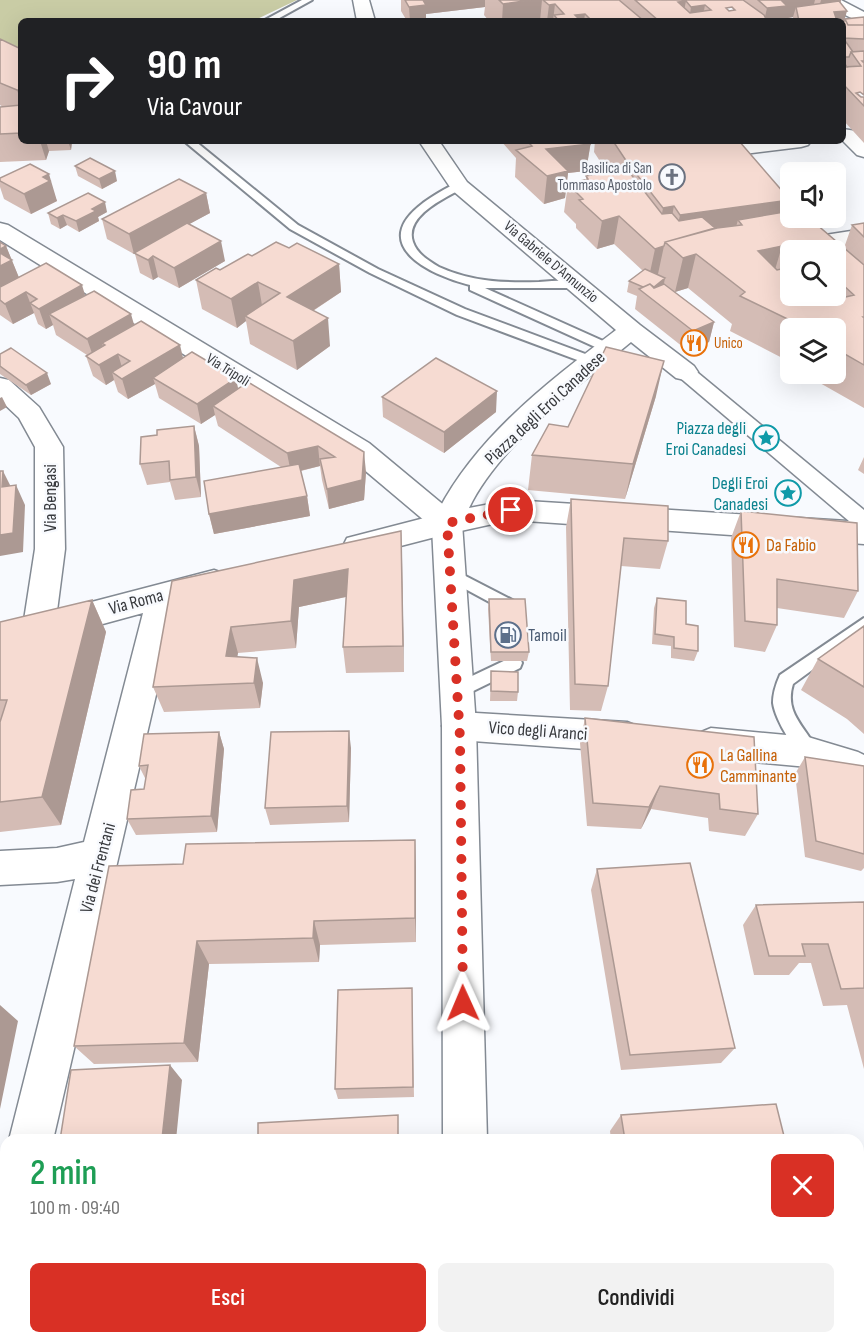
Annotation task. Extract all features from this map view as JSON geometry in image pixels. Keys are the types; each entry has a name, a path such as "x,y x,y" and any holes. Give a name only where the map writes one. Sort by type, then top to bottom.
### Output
{"street":[{"path":"361,0 365,18"},
{"path":"828,0 864,19"},
{"path":"846,134 864,151"},
{"name":"Via Gabriele D'Annunzio","path":"431,144 459,186 631,330 685,372"},
{"path":"733,145 750,144"},
{"path":"733,145 750,166"},
{"path":"800,228 810,240"},
{"name":"Via Tripoli","path":"0,230 359,450 447,523"},
{"path":"846,241 864,237"},
{"name":"Piazza degli Eroi Canadese","path":"447,523 468,483 517,429 631,330"},
{"path":"685,372 864,522"},
{"name":"Via Bengasi","path":"0,386 30,413 49,447 50,549 39,628"},
{"path":"332,552 447,523 511,510 864,533"},
{"path":"447,523 458,708 465,1134"},
{"name":"Via Roma","path":"0,639 242,575"},
{"name":"Via dei Frentani","path":"32,1134 61,1008 101,856 163,595"},
{"name":"Vico degli Aranci","path":"458,708 666,740 808,750 846,762 864,771"},
{"path":"0,868 57,865 101,856"}],"lane":[{"path":"273,18 308,0"},
{"path":"193,144 294,227 374,271 461,312 600,355"},
{"path":"459,186 428,205 410,222 405,232 407,245 412,253 422,261 600,355"},
{"path":"454,278 484,284 528,286 577,284"},
{"path":"450,574 512,607"},
{"path":"808,750 781,708 780,693 786,680 864,624"},
{"path":"458,708 514,663"}],"green space":[{"path":"0,0 297,0 259,18 18,18 18,50 0,53"}],"building":[{"path":"405,0 423,0 426,5 409,7"},
{"path":"499,0 531,0 503,4"},
{"path":"543,0 619,0 640,18 589,18 585,14 575,15 578,18 556,18 554,15 564,14 555,4 549,5"},
{"path":"635,0 743,0 766,18 656,18","holes":["686,1 691,7 705,5 711,10 690,13 678,2"]},
{"path":"758,0 781,0 787,6 767,8"},
{"path":"839,1 847,11 834,12 836,18 798,18 796,7"},
{"path":"864,17 864,25 848,25 846,19"},
{"path":"846,21 848,25 864,25 864,39 846,38"},
{"path":"0,39 18,48 18,90 0,83"},
{"path":"846,42 853,52 846,57"},
{"path":"864,51 864,61 862,61 864,63 864,95 860,92 856,93 864,97 864,106 846,87 846,67 861,66 851,52"},
{"path":"18,105 18,133 0,134 0,107"},
{"path":"530,144 590,144 546,149 568,171 547,176 516,150 532,146"},
{"path":"615,144 742,144 780,188 780,201 680,215 674,206 663,208"},
{"path":"90,158 115,171 99,179 75,166"},
{"path":"30,164 49,174 43,177 50,181 24,194 0,181 0,178"},
{"path":"626,168 662,214 672,213 679,221 702,217 715,228 665,242 664,246 655,249 619,216 602,221 579,200 583,199 568,184 588,179 586,176"},
{"path":"179,179 206,193 129,234 102,219"},
{"path":"88,193 105,202 92,209 96,211 76,221 63,215 57,218 48,213"},
{"path":"780,213 780,228 821,228 835,240 780,240 780,246 758,251 777,270 780,269 780,306 846,306 846,297 854,295 846,288 846,250 864,265 864,365 846,355 846,318 785,318 740,296 745,292 696,254 683,258 665,242 717,228 742,225 738,220"},
{"path":"187,223 221,241 174,268 153,256 148,260 134,253"},
{"path":"864,223 864,237 852,225"},
{"path":"276,242 289,248 297,243 339,264 287,297 328,318 293,341 245,316 280,293 258,282 231,299 196,280 248,254 252,256"},
{"path":"0,253 12,260 0,266"},
{"path":"46,263 82,285 39,309 30,303 37,299 26,292 5,304 0,300 0,287"},
{"path":"645,269 665,278 654,287 650,284 643,287 629,281"},
{"path":"650,284 654,288 664,284 714,322 693,331 639,289"},
{"path":"94,291 131,314 87,339 49,314"},
{"path":"141,321 180,345 122,379 112,372 130,361 118,354 99,365 86,356 105,345 102,343"},
{"path":"606,347 664,361 633,464 532,455 549,424 568,427"},
{"path":"11,348 47,373 26,385 0,366 0,354"},
{"path":"192,352 236,378 197,404 153,378"},
{"path":"436,358 497,391 444,432 382,397"},
{"path":"248,382 364,452 362,480 327,489 320,459 335,457 318,446 287,453 213,406"},
{"path":"194,426 196,477 170,480 169,461 140,464 141,437 157,435 157,430"},
{"path":"299,464 307,496 209,514 204,481"},
{"path":"0,471 3,471 2,487 16,485 13,533 0,535"},
{"path":"571,499 668,506 668,541 624,538 608,686 575,684"},
{"path":"741,511 857,523 858,591 777,579 777,625 745,621"},
{"path":"401,531 403,646 343,647 348,569 294,580 291,621 231,627 226,656 257,658 254,683 153,687 172,581"},
{"path":"657,598 686,601 686,624 698,626 698,651 674,648 674,637 655,634"},
{"name":"Tamoil","path":"489,599 525,599 529,652 491,652"},
{"path":"92,600 42,797 0,802 0,722 7,700 0,700 0,622"},
{"path":"864,626 864,687 818,659"},
{"path":"491,671 518,672 518,692 491,691"},
{"path":"585,718 754,737 758,814 720,809 719,794 660,786 649,807 593,803"},
{"path":"349,731 347,806 265,808 271,732"},
{"path":"219,732 211,816 127,819 131,790 144,789 148,765 139,766 144,734"},
{"path":"805,757 864,766 864,854 816,841"},
{"path":"415,840 415,918 314,921 313,938 197,941 184,1043 74,1046 109,866 183,864 186,844"},
{"path":"690,863 735,1048 630,1055 597,869"},
{"path":"864,902 864,988 841,989 828,944 802,944 805,956 769,956 756,905"},
{"path":"412,988 413,1087 335,1089 338,990"},
{"path":"170,1065 163,1134 61,1134 71,1070"},
{"path":"776,1104 784,1134 624,1134 621,1115"},
{"path":"398,1115 398,1134 258,1134 258,1123"}],"place":[{"name":"Basilica di San Tommaso Apostolo","path":"672,177"},
{"name":"Unico","path":"694,343"},
{"name":"Piazza degli Eroi Canadesi","path":"766,438"},
{"name":"Degli Eroi Canadesi","path":"788,493"},
{"name":"Da Fabio","path":"746,545"},
{"name":"Tamoil","path":"508,635"},
{"name":"La Gallina Camminante","path":"700,765"}],"route":[{"path":"463,1003 460,738 447,523 511,510"}]}
